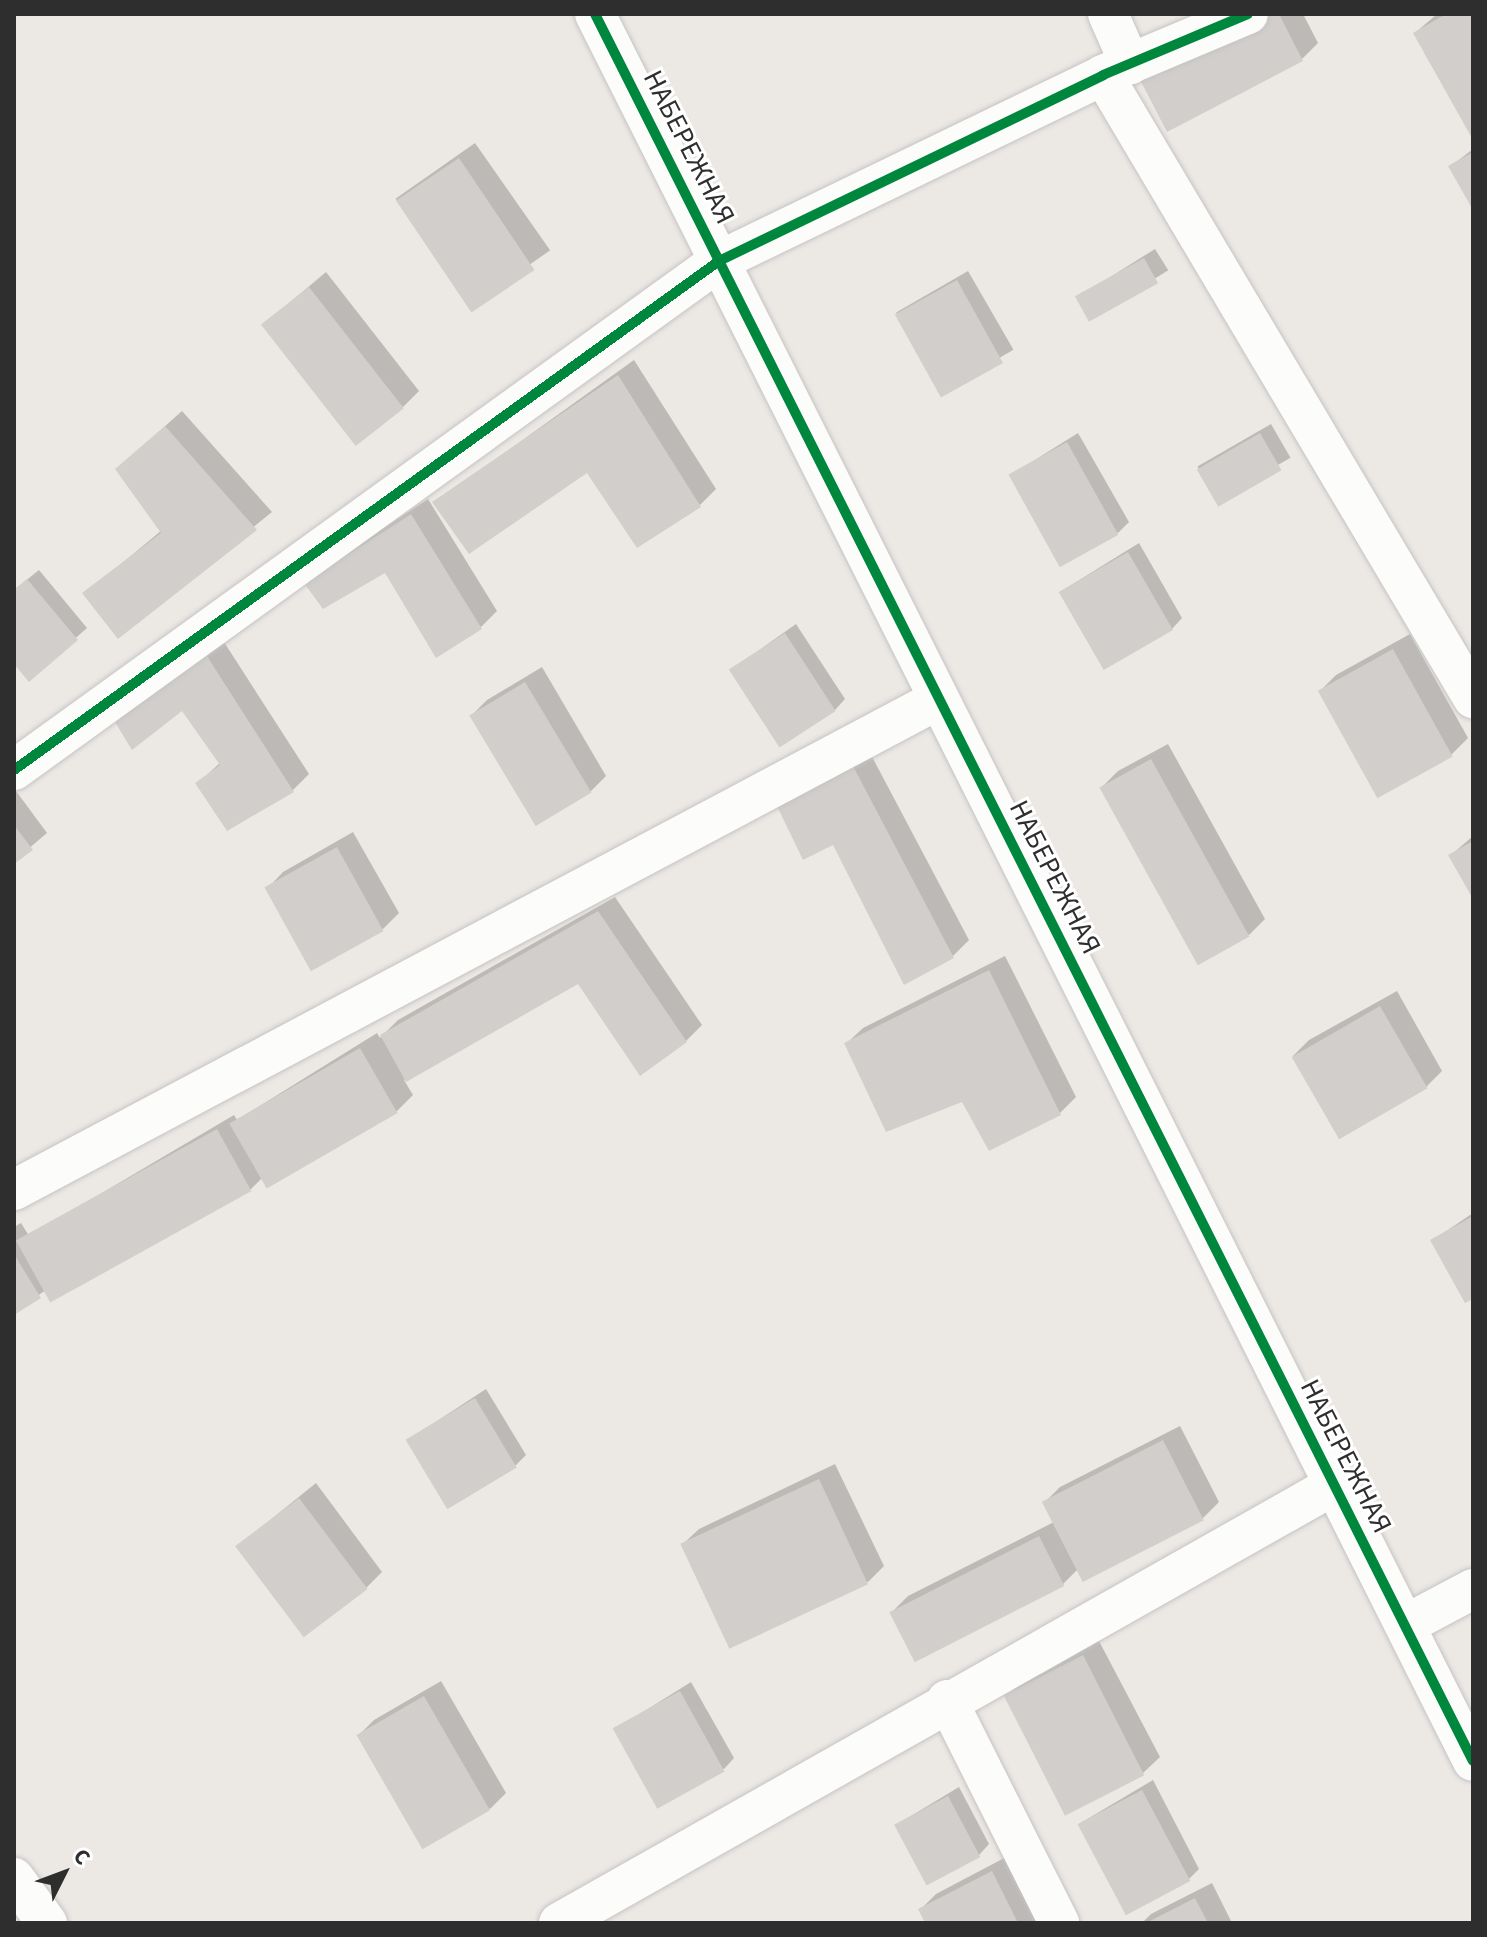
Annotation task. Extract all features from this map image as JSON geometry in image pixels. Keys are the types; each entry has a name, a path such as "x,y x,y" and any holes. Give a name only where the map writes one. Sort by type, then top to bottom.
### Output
{"street":[{"name":"НАБЕРЕЖНАЯ","path":"595,14 1473,1761"},
{"path":"1108,14 1116,70 1473,698"},
{"path":"14,770 719,261 1116,70 1248,14"},
{"path":"14,1190 939,699"},
{"path":"559,1923 947,1700 1334,1485"},
{"path":"1405,1625 1473,1589"},
{"path":"947,1700 1059,1923"},
{"path":"14,1878 47,1923"}],"building":[{"path":"1253,14 1279,14 1303,61 1167,132 1137,74"},
{"path":"1446,14 1473,14 1473,140 1413,33"},
{"path":"1473,152 1473,210 1448,166"},
{"path":"459,158 534,270 471,312 396,200"},
{"path":"1144,258 1158,283 1089,322 1075,296"},
{"path":"957,280 1003,363 941,398 895,314"},
{"path":"309,287 404,408 356,446 261,325"},
{"path":"618,375 701,507 637,548 587,473 469,554 432,502"},
{"path":"165,426 257,530 118,639 82,593 161,533 115,469"},
{"path":"1260,433 1282,470 1218,507 1197,470"},
{"path":"1067,442 1118,535 1060,567 1008,474"},
{"path":"411,514 482,629 436,658 385,573 323,609 304,583"},
{"path":"1128,552 1173,630 1104,670 1059,592"},
{"path":"27,579 78,640 29,682 14,664 14,590"},
{"path":"785,633 836,711 779,747 729,669"},
{"path":"1393,649 1453,757 1377,798 1318,691"},
{"path":"205,653 294,792 227,831 195,783 220,765 182,711 132,750 115,722"},
{"path":"525,682 591,793 536,826 469,715"},
{"path":"1151,759 1249,937 1198,965 1099,788"},
{"path":"853,766 954,958 904,985 833,845 803,860 776,804"},
{"path":"14,825 33,850 14,864"},
{"path":"1473,841 1473,899 1448,855"},
{"path":"337,847 384,931 311,971 264,887"},
{"path":"598,911 687,1042 640,1076 578,984 406,1082 380,1035"},
{"path":"989,970 1061,1115 989,1151 962,1102 886,1132 844,1043"},
{"path":"1380,1006 1428,1088 1339,1139 1292,1057"},
{"path":"360,1048 398,1113 267,1188 229,1124"},
{"path":"217,1129 251,1191 50,1303 16,1241"},
{"path":"1473,1216 1473,1299 1465,1303 1430,1240"},
{"path":"14,1254 41,1298 14,1315"},
{"path":"475,1398 517,1467 447,1509 406,1440"},
{"path":"1163,1440 1204,1520 1083,1582 1042,1502"},
{"path":"819,1479 868,1584 729,1649 680,1544"},
{"path":"299,1498 368,1589 304,1637 235,1546"},
{"path":"1039,1536 1064,1586 915,1662 889,1612"},
{"path":"1083,1655 1144,1775 1065,1816 1004,1695"},
{"path":"680,1691 725,1771 657,1809 613,1728"},
{"path":"424,1696 490,1810 422,1849 356,1735"},
{"path":"1142,1790 1190,1881 1126,1915 1078,1824"},
{"path":"948,1796 980,1857 927,1886 894,1825"},
{"path":"992,1871 1018,1923 925,1923 918,1909"},
{"path":"1195,1898 1208,1923 1146,1923"}],"cycle path":[{"path":"595,14 1473,1761"},
{"path":"14,770 719,261 1103,75 1248,14"}]}
